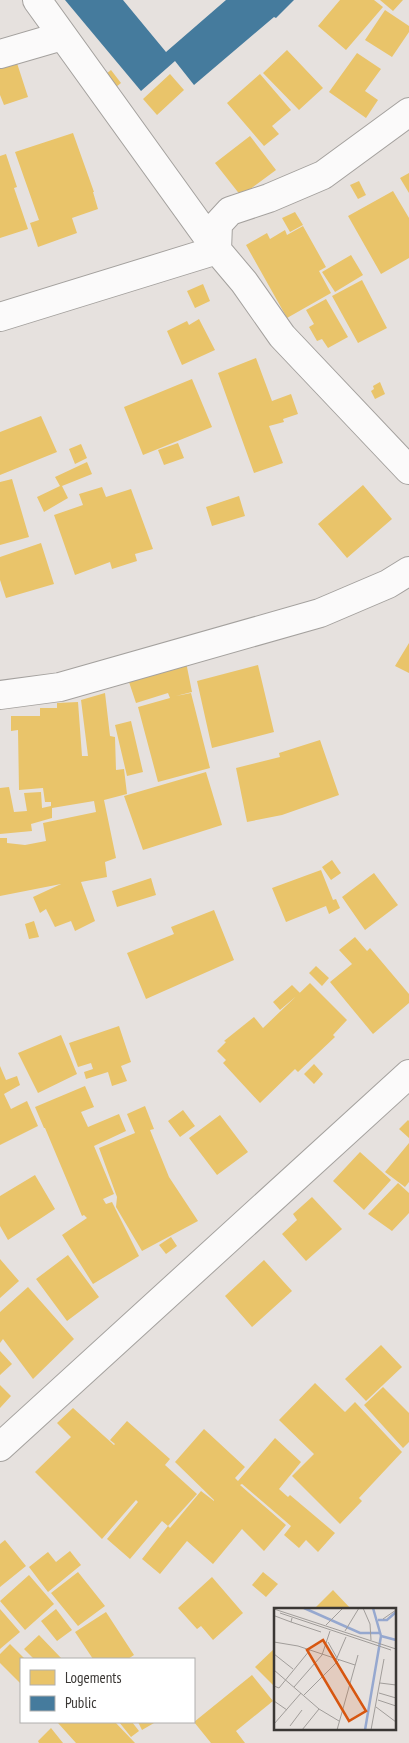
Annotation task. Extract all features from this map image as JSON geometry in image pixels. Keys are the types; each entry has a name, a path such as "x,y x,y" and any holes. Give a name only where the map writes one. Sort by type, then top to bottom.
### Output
{"street":[{"path":"37,0 217,250 244,282 282,336 409,470"},
{"path":"0,54 62,36"},
{"path":"217,250 218,224 230,211 269,198 324,175 409,112"},
{"path":"0,317 217,250"},
{"path":"0,695 60,687 320,613 388,584 409,571"},
{"path":"0,1447 409,1074"}],"building: Logements":[{"path":"340,0 374,0 383,7 346,50 318,26"},
{"path":"380,0 403,0 393,11"},
{"path":"385,10 409,26 409,32 392,57 365,40"},
{"path":"287,50 323,88 299,110 263,73"},
{"path":"357,53 381,69 365,91 378,100 366,118 329,92"},
{"path":"16,60 28,97 4,105 0,95 0,65"},
{"path":"111,70 121,83 111,91 101,78"},
{"path":"170,74 184,90 157,115 143,99"},
{"path":"260,74 291,110 272,126 279,134 264,146 227,103"},
{"path":"73,133 94,192 98,209 72,218 77,233 38,247 30,223 39,220 15,152"},
{"path":"250,136 276,170 241,196 215,163"},
{"path":"6,154 17,187 14,188 28,229 0,238 0,156"},
{"path":"409,173 409,193 400,178"},
{"path":"359,181 366,195 358,199 350,185"},
{"path":"393,191 409,218 409,258 381,274 348,216"},
{"path":"295,212 303,225 290,232 282,218"},
{"path":"303,226 326,267 319,271 331,293 287,318 246,245 267,233 270,239 285,230 287,235"},
{"path":"351,255 363,275 335,292 322,272"},
{"path":"362,280 387,328 358,343 332,296"},
{"path":"203,284 210,301 195,308 187,291"},
{"path":"326,299 348,337 328,348 322,339 317,341 309,327 314,324 306,310"},
{"path":"199,319 215,350 182,365 167,331 187,321 189,325"},
{"path":"256,358 272,401 291,394 298,414 283,419 284,422 269,426 283,463 254,473 218,373"},
{"path":"192,379 212,427 143,455 124,407"},
{"path":"380,382 385,394 375,399 371,391 374,389 373,386"},
{"path":"41,416 57,452 0,475 0,432"},
{"path":"178,443 184,458 164,465 158,450"},
{"path":"81,444 87,458 75,464 69,449"},
{"path":"87,462 92,474 62,486 68,498 44,512 37,497 60,486 55,477"},
{"path":"12,479 29,537 0,545 0,482"},
{"path":"363,485 392,519 347,558 318,524"},
{"path":"102,487 106,497 131,489 153,549 135,554 137,561 112,569 110,562 75,575 54,515 83,505 79,494"},
{"path":"239,496 245,516 212,526 206,507"},
{"path":"41,543 54,584 6,598 0,580 0,557"},
{"path":"409,643 409,673 395,666"},
{"path":"185,657 192,692 176,696 191,693 210,768 158,782 138,707 170,698 168,693 136,703 128,679"},
{"path":"258,665 274,732 212,748 197,681"},
{"path":"105,693 110,736 115,737 116,770 124,769 127,794 104,800 116,858 105,862 107,877 81,882 95,921 75,931 71,921 55,927 46,909 40,913 33,897 61,884 0,896 0,838 7,838 7,843 25,845 46,841 43,823 96,812 94,801 52,808 52,818 31,824 32,831 0,834 0,788 9,787 14,812 27,811 24,793 41,792 42,808 51,806 51,802 45,802 43,788 19,790 18,730 11,731 11,716 40,716 40,708 57,708 57,703 78,702 82,756 88,756 81,700"},
{"path":"131,721 143,772 127,776 115,725"},
{"path":"320,740 339,795 282,815 247,822 236,768 280,757 279,753"},
{"path":"206,772 222,825 143,850 124,796"},
{"path":"332,860 341,873 331,880 322,867"},
{"path":"321,870 333,900 336,899 340,908 329,914 326,906 286,922 272,888"},
{"path":"374,873 398,905 365,930 342,897"},
{"path":"151,878 156,895 117,907 112,891"},
{"path":"214,910 234,960 146,999 127,953 174,934 171,927"},
{"path":"34,921 39,937 29,939 25,924"},
{"path":"355,937 367,951 370,948 409,994 409,1003 373,1034 330,982 352,964 339,950"},
{"path":"316,966 329,978 322,986 309,973"},
{"path":"310,983 347,1020 333,1035 335,1037 298,1072 295,1069 260,1103 223,1063 226,1060 217,1051 226,1042 224,1041 254,1017 263,1028"},
{"path":"292,985 300,993 280,1010 273,1002"},
{"path":"119,1026 131,1062 121,1066 127,1081 112,1086 108,1072 86,1079 84,1072 93,1069 91,1063 78,1067 69,1043"},
{"path":"61,1035 77,1074 38,1093 18,1053"},
{"path":"314,1064 323,1074 314,1084 304,1074"},
{"path":"0,1066 6,1080 17,1076 20,1085 4,1094 11,1109 27,1101 38,1126 0,1145"},
{"path":"85,1086 94,1107 81,1112 88,1127 119,1114 126,1131 94,1146 114,1194 103,1199 106,1204 112,1202 139,1256 93,1284 62,1235 87,1218 84,1215 82,1216 35,1107"},
{"path":"145,1106 154,1129 150,1130 169,1177 198,1221 142,1251 116,1207 117,1197 99,1148 135,1133 127,1114"},
{"path":"183,1110 195,1126 180,1137 168,1121"},
{"path":"220,1115 248,1152 217,1175 189,1138"},
{"path":"409,1121 409,1138 399,1129"},
{"path":"409,1143 409,1182 405,1187 385,1172"},
{"path":"360,1152 391,1180 364,1210 333,1181"},
{"path":"35,1175 55,1209 8,1240 0,1226 0,1196"},
{"path":"398,1183 409,1193 409,1213 392,1231 368,1214"},
{"path":"312,1197 342,1229 306,1261 282,1234 297,1220 293,1214"},
{"path":"171,1237 177,1246 166,1254 159,1245"},
{"path":"68,1255 99,1297 67,1321 36,1279"},
{"path":"0,1259 19,1281 0,1298"},
{"path":"264,1260 292,1291 252,1327 225,1296"},
{"path":"28,1287 74,1339 33,1379 3,1339 0,1343 0,1312"},
{"path":"381,1345 402,1367 366,1401 345,1379"},
{"path":"0,1351 12,1364 0,1375"},
{"path":"315,1383 345,1412 355,1402 402,1452 359,1498 362,1501 340,1524 292,1476 314,1454 279,1420"},
{"path":"0,1385 11,1396 0,1408"},
{"path":"383,1387 409,1413 409,1442 403,1448 364,1405"},
{"path":"73,1408 114,1445 110,1440 127,1421 170,1459 165,1465 197,1494 168,1526 162,1521 130,1559 107,1539 138,1502 136,1500 102,1539 35,1472 71,1437 57,1423"},
{"path":"204,1429 245,1467 235,1478 238,1481 275,1438 301,1462 279,1489 288,1497 290,1495 335,1533 318,1552 306,1540 299,1548 284,1535 291,1526 242,1484 240,1485 286,1525 264,1551 242,1529 213,1564 187,1541 160,1574 142,1559 168,1526 170,1528 201,1491 214,1501 175,1462"},
{"path":"5,1540 26,1566 0,1587 0,1544"},
{"path":"70,1551 81,1565 48,1592 29,1567 48,1552 56,1562"},
{"path":"78,1572 105,1606 78,1626 51,1593"},
{"path":"263,1572 278,1584 266,1597 252,1585"},
{"path":"29,1575 54,1604 25,1630 0,1601"},
{"path":"212,1577 243,1613 213,1640 201,1626 197,1629 178,1608"},
{"path":"333,1590 350,1608 315,1608"},
{"path":"0,1609 20,1632 0,1649"},
{"path":"56,1609 72,1630 57,1641 41,1621"},
{"path":"106,1612 134,1655 130,1658 92,1658 75,1632"},
{"path":"39,1635 61,1658 33,1658 24,1649"},
{"path":"10,1644 24,1658 20,1658 20,1683 0,1663 0,1654"},
{"path":"274,1649 273,1685 255,1667"},
{"path":"252,1675 273,1701 236,1731 245,1743 211,1743 195,1721"},
{"path":"58,1723 116,1723 135,1743 76,1743"},
{"path":"120,1723 133,1723 139,1731 131,1737"},
{"path":"138,1723 154,1723 142,1730"},
{"path":"51,1728 63,1743 39,1743 38,1741"}],"building: Public":[{"path":"65,0 123,0 166,52 226,0 294,0 276,18 274,17 194,85 175,61 141,91"}]}
